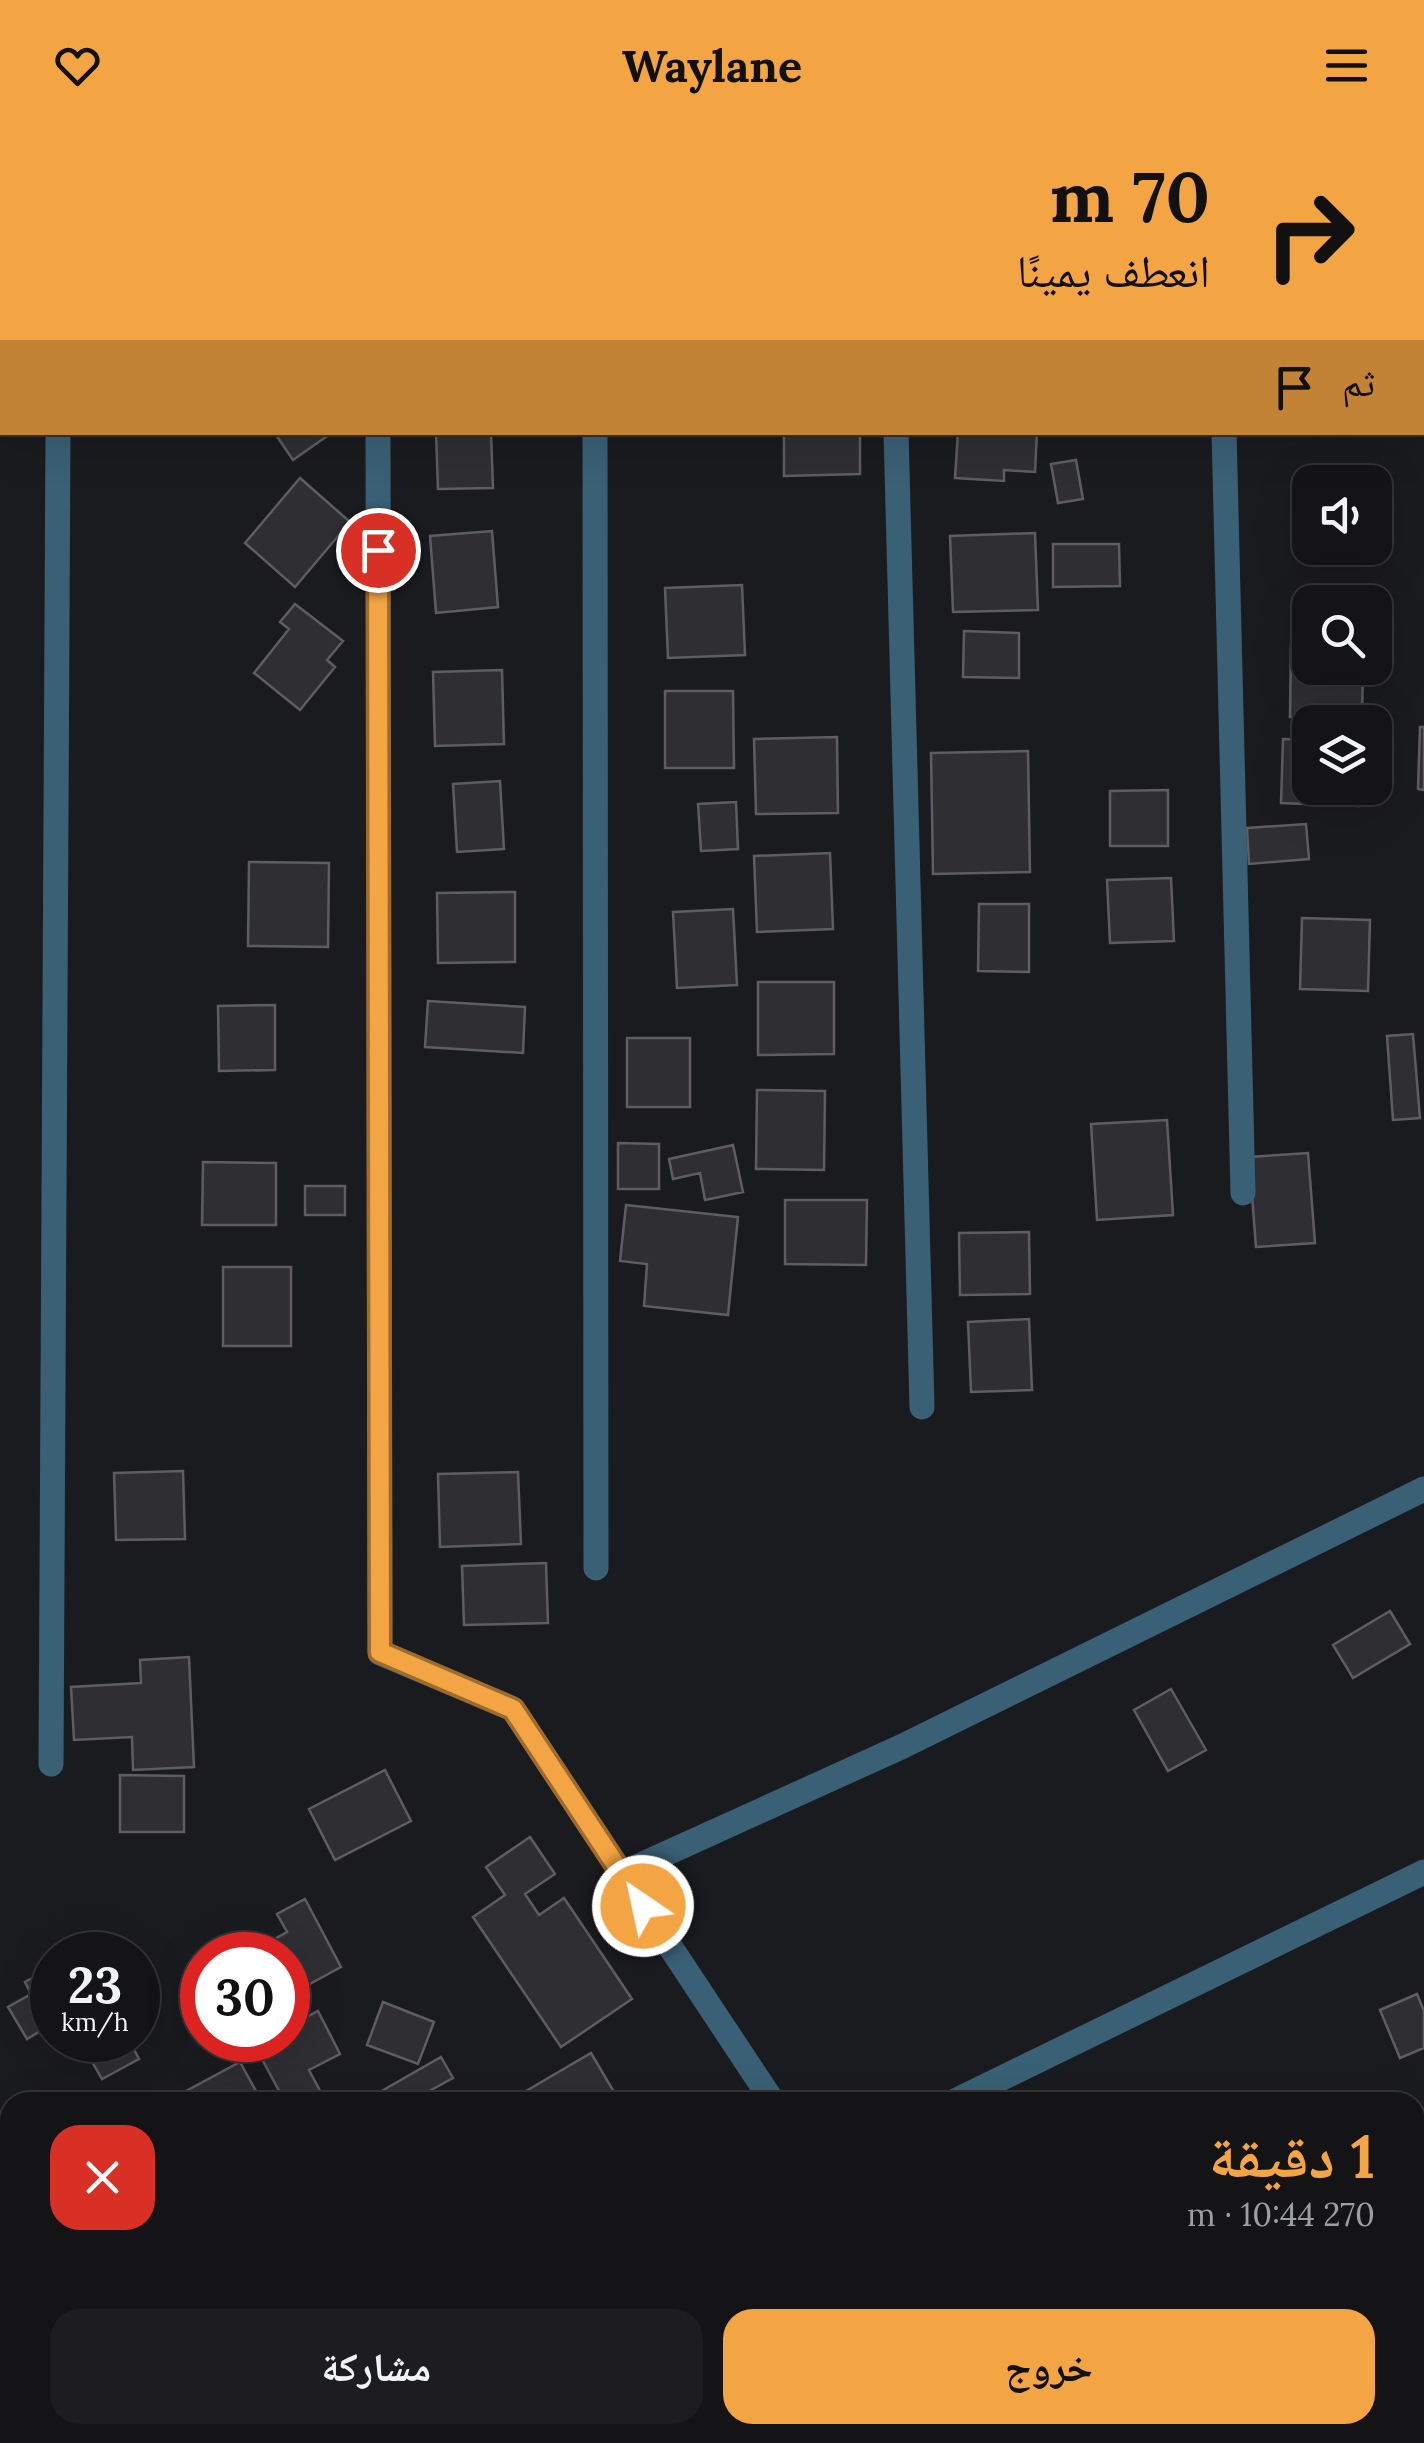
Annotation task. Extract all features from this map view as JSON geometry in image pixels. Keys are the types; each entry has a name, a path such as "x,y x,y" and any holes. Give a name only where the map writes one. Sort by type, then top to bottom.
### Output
{"street":[{"path":"52,1764 58,435"},
{"path":"378,435 380,1652 513,1709 765,2092"},
{"path":"595,435 596,1568"},
{"path":"896,435 922,1407"},
{"path":"1224,435 1242,1193"},
{"path":"621,1874 901,1748 1424,1488"},
{"path":"973,2092 1424,1872"}],"building":[{"path":"276,435 329,435 293,460"},
{"path":"436,435 491,435 493,488 438,489"},
{"path":"784,435 860,435 860,474 784,476"},
{"path":"958,435 1037,435 1035,472 1004,470 1004,481 955,478"},
{"path":"1076,460 1083,499 1058,503 1051,464"},
{"path":"300,478 350,522 295,587 245,543"},
{"path":"492,531 498,607 436,613 430,536"},
{"path":"1035,533 1038,610 953,612 950,536"},
{"path":"1053,544 1119,544 1120,586 1053,587"},
{"path":"742,585 745,655 668,658 665,588"},
{"path":"295,604 343,641 327,660 335,667 300,710 254,673 289,629 280,622"},
{"path":"964,631 1019,633 1019,678 963,677"},
{"path":"1291,645 1292,685 1363,685 1362,705 1292,705 1290,717"},
{"path":"502,670 504,744 435,746 433,672"},
{"path":"665,691 733,691 734,768 665,768"},
{"path":"1420,727 1424,727 1424,790 1418,789"},
{"path":"837,737 838,813 756,814 754,739"},
{"path":"1283,739 1292,739 1292,803 1281,803"},
{"path":"1028,751 1030,872 933,874 931,753"},
{"path":"500,781 504,849 457,852 453,784"},
{"path":"1168,790 1168,846 1110,846 1110,791"},
{"path":"736,802 738,849 701,851 698,804"},
{"path":"1306,824 1309,859 1249,864 1247,828"},
{"path":"830,853 833,929 757,932 754,856"},
{"path":"249,862 329,863 328,947 248,946"},
{"path":"1171,878 1174,941 1110,943 1107,880"},
{"path":"515,892 515,962 438,963 437,893"},
{"path":"979,904 1029,904 1029,972 978,971"},
{"path":"733,909 737,985 677,988 673,912"},
{"path":"1302,918 1370,920 1368,991 1300,989"},
{"path":"758,982 834,982 834,1054 758,1055"},
{"path":"428,1001 525,1007 523,1053 425,1047"},
{"path":"275,1005 275,1070 219,1071 218,1006"},
{"path":"1413,1034 1420,1118 1393,1120 1387,1036"},
{"path":"627,1038 690,1038 690,1107 627,1107"},
{"path":"757,1090 825,1091 824,1170 756,1169"},
{"path":"1167,1120 1173,1215 1097,1220 1091,1124"},
{"path":"618,1143 659,1144 659,1189 618,1189"},
{"path":"733,1145 743,1192 705,1200 700,1173 673,1179 669,1159"},
{"path":"1308,1153 1315,1243 1256,1247 1249,1157"},
{"path":"203,1162 276,1163 276,1225 202,1225"},
{"path":"305,1186 345,1186 345,1215 305,1215"},
{"path":"785,1200 867,1200 866,1265 785,1264"},
{"path":"626,1205 738,1217 728,1315 644,1306 647,1264 620,1261"},
{"path":"1029,1232 1030,1294 960,1295 959,1233"},
{"path":"223,1267 291,1267 291,1346 223,1346"},
{"path":"1029,1319 1032,1390 971,1392 968,1322"},
{"path":"183,1471 185,1539 116,1540 114,1473"},
{"path":"518,1472 521,1544 440,1547 438,1474"},
{"path":"546,1563 548,1623 464,1625 462,1566"},
{"path":"1390,1611 1410,1644 1353,1678 1333,1645"},
{"path":"189,1657 194,1767 133,1770 132,1737 74,1740 71,1687 141,1683 140,1660"},
{"path":"1171,1689 1206,1750 1168,1771 1134,1710"},
{"path":"385,1770 411,1821 335,1860 309,1809"},
{"path":"120,1775 184,1776 184,1832 120,1832"},
{"path":"530,1837 555,1874 525,1894 539,1915 564,1898 632,1999 561,2047 473,1917 505,1895 486,1867"},
{"path":"305,1899 341,1967 310,1984 310,1932 287,1932 277,1914"},
{"path":"1417,1994 1424,2011 1424,2048 1400,2058 1380,2010"},
{"path":"30,1995 30,2037 27,2039 8,2007"},
{"path":"383,2002 434,2022 418,2064 367,2045"},
{"path":"318,2011 340,2054 309,2070 321,2092 280,2092 264,2062 310,2062 310,2015"},
{"path":"591,2053 614,2092 524,2092"},
{"path":"441,2057 453,2078 427,2092 380,2092"},
{"path":"92,2062 133,2062 102,2079"},
{"path":"240,2062 256,2092 184,2092"}],"route":[{"path":"378,550 380,1652 513,1709 643,1906"}]}
